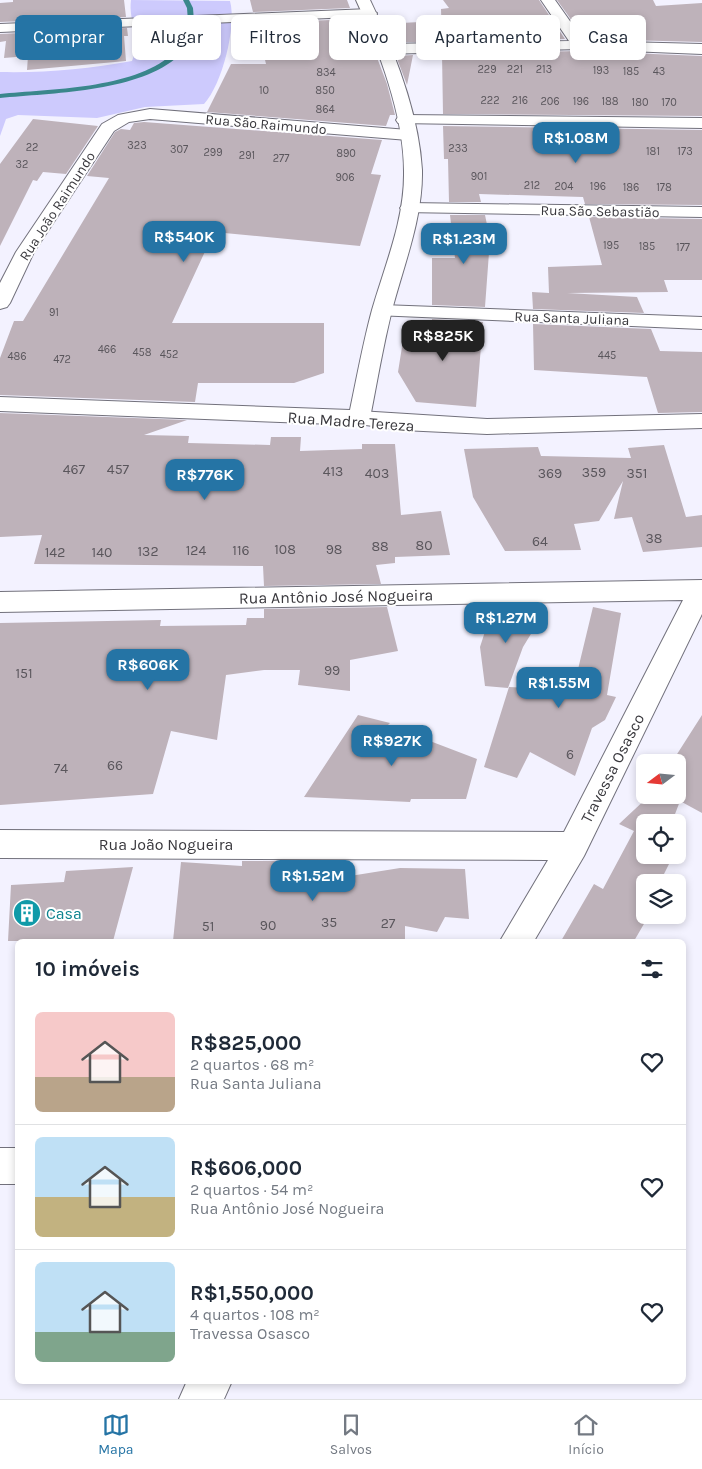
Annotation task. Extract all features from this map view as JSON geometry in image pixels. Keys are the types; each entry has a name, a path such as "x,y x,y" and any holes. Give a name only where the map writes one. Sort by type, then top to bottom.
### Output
{"street":[{"path":"548,0 570,31"},
{"path":"0,28 219,18 366,6"},
{"path":"406,49 570,45"},
{"path":"646,47 702,49"},
{"path":"358,418 382,311 403,248 414,170 406,127 385,60"},
{"name":"Rua São Raimundo","path":"124,118 150,114 406,127 702,123"},
{"name":"Rua João Raimundo","path":"0,303 17,252 108,128 124,118"},
{"name":"Rua São Sebastião","path":"409,208 702,212"},
{"name":"Rua Santa Juliana","path":"382,311 702,323"},
{"name":"Rua Madre Tereza","path":"0,404 358,418 424,426 477,428 702,421"},
{"name":"Rua Antônio José Nogueira","path":"0,602 702,590"},
{"name":"Travessa Osasco","path":"517,939 573,846 702,590"},
{"name":"Rua João Nogueira","path":"0,844 573,846"},
{"path":"0,1166 15,1166"},
{"path":"198,1399 210,1384"}],"shaded area":[{"path":"131,0 230,1 232,12 230,40 217,83 204,104 145,107 97,118 18,115 6,119 0,136 0,72 66,70 132,60 221,60 221,15 132,15 132,21"}],"building":[{"path":"13,0 124,0 126,17 122,17 122,15 15,15 15,21 0,22 0,3 13,2"},
{"path":"250,0 347,0 350,8 253,12"},
{"path":"443,0 539,0 549,15 441,15 441,9 449,8"},
{"path":"557,0 653,0 656,6 702,3 702,42 646,41 646,15 570,15 570,18"},
{"path":"319,20 329,20 329,60 378,60 387,84 395,115 390,115 386,126 207,112 231,64 266,64 265,60 319,60"},
{"path":"416,22 416,42 406,42 406,23"},
{"path":"122,28 127,28 128,36 124,36 126,61 27,70 28,60 122,60"},
{"path":"560,32 565,39 560,39"},
{"path":"15,33 15,57 4,58 6,41 0,42 0,34"},
{"path":"560,51 570,51 570,60 646,60 646,54 702,56 702,116 443,114 442,60 560,60"},
{"path":"406,55 413,55 407,85 398,60 406,60"},
{"path":"33,119 98,126 66,174 43,172 37,181 33,180 0,246 0,164"},
{"path":"144,122 382,140 371,174 381,175 360,246 214,232 172,323 324,323 324,373 294,383 198,383 195,402 0,395 0,358 14,321 23,321 109,178 87,176 115,132 121,129 130,130 134,123"},
{"path":"443,126 702,130 702,205 585,204 583,197 479,194 481,202 449,202 448,159 444,159"},
{"path":"450,215 485,215 490,239 485,307 432,305 432,258 455,258"},
{"path":"589,217 702,219 702,280 664,280 668,292 567,293 637,297 644,313 533,309 532,292 549,293 548,267 602,265"},
{"path":"432,319 483,322 476,407 416,402 398,372 405,328 432,330"},
{"path":"533,324 651,329 660,351 702,352 702,412 658,413 647,377 534,370"},
{"path":"0,413 187,420 144,435 189,436 188,443 270,445 271,437 301,437 300,451 362,449 362,444 395,444 401,515 441,511 450,555 395,557 395,563 376,565 381,584 264,586 263,566 34,564 42,535 0,537"},
{"path":"664,445 686,517 702,515 702,547 643,552 632,517 614,519 623,481 599,521 574,524 581,550 505,551 473,497 464,449 538,447 541,456 631,458 628,448"},
{"path":"387,607 398,651 350,660 350,691 298,685 300,670 264,670 226,675 217,740 171,731 153,794 0,805 0,623 161,620 160,626 246,625 247,618 264,618 264,609"},
{"path":"593,607 621,613 607,695 616,697 605,720 592,728 575,776 530,752 517,778 484,767 509,687 573,690"},
{"path":"492,610 545,611 523,647 508,688 485,686 480,647"},
{"path":"358,715 390,723 388,725 477,759 466,799 411,799 410,802 304,797"},
{"path":"702,715 702,813 686,804 686,754 677,754"},
{"path":"640,804 679,804 675,814 636,814 636,864 669,864 664,874 636,874 636,924 644,924 635,939 562,939 594,884 603,889 634,831 619,824"},
{"path":"242,861 279,861 311,866 349,863 350,876 400,868 465,869 469,919 445,917 437,932 405,926 405,939 173,939 181,862 242,866"},
{"path":"133,867 114,939 15,939 15,941 8,941 11,885 64,882 66,871"}],"waterway":[{"path":"0,96 66,90 112,83 154,69 172,58 192,35 190,8 186,0"}],"place":[{"name":"Casa","path":"27,913"}]}
